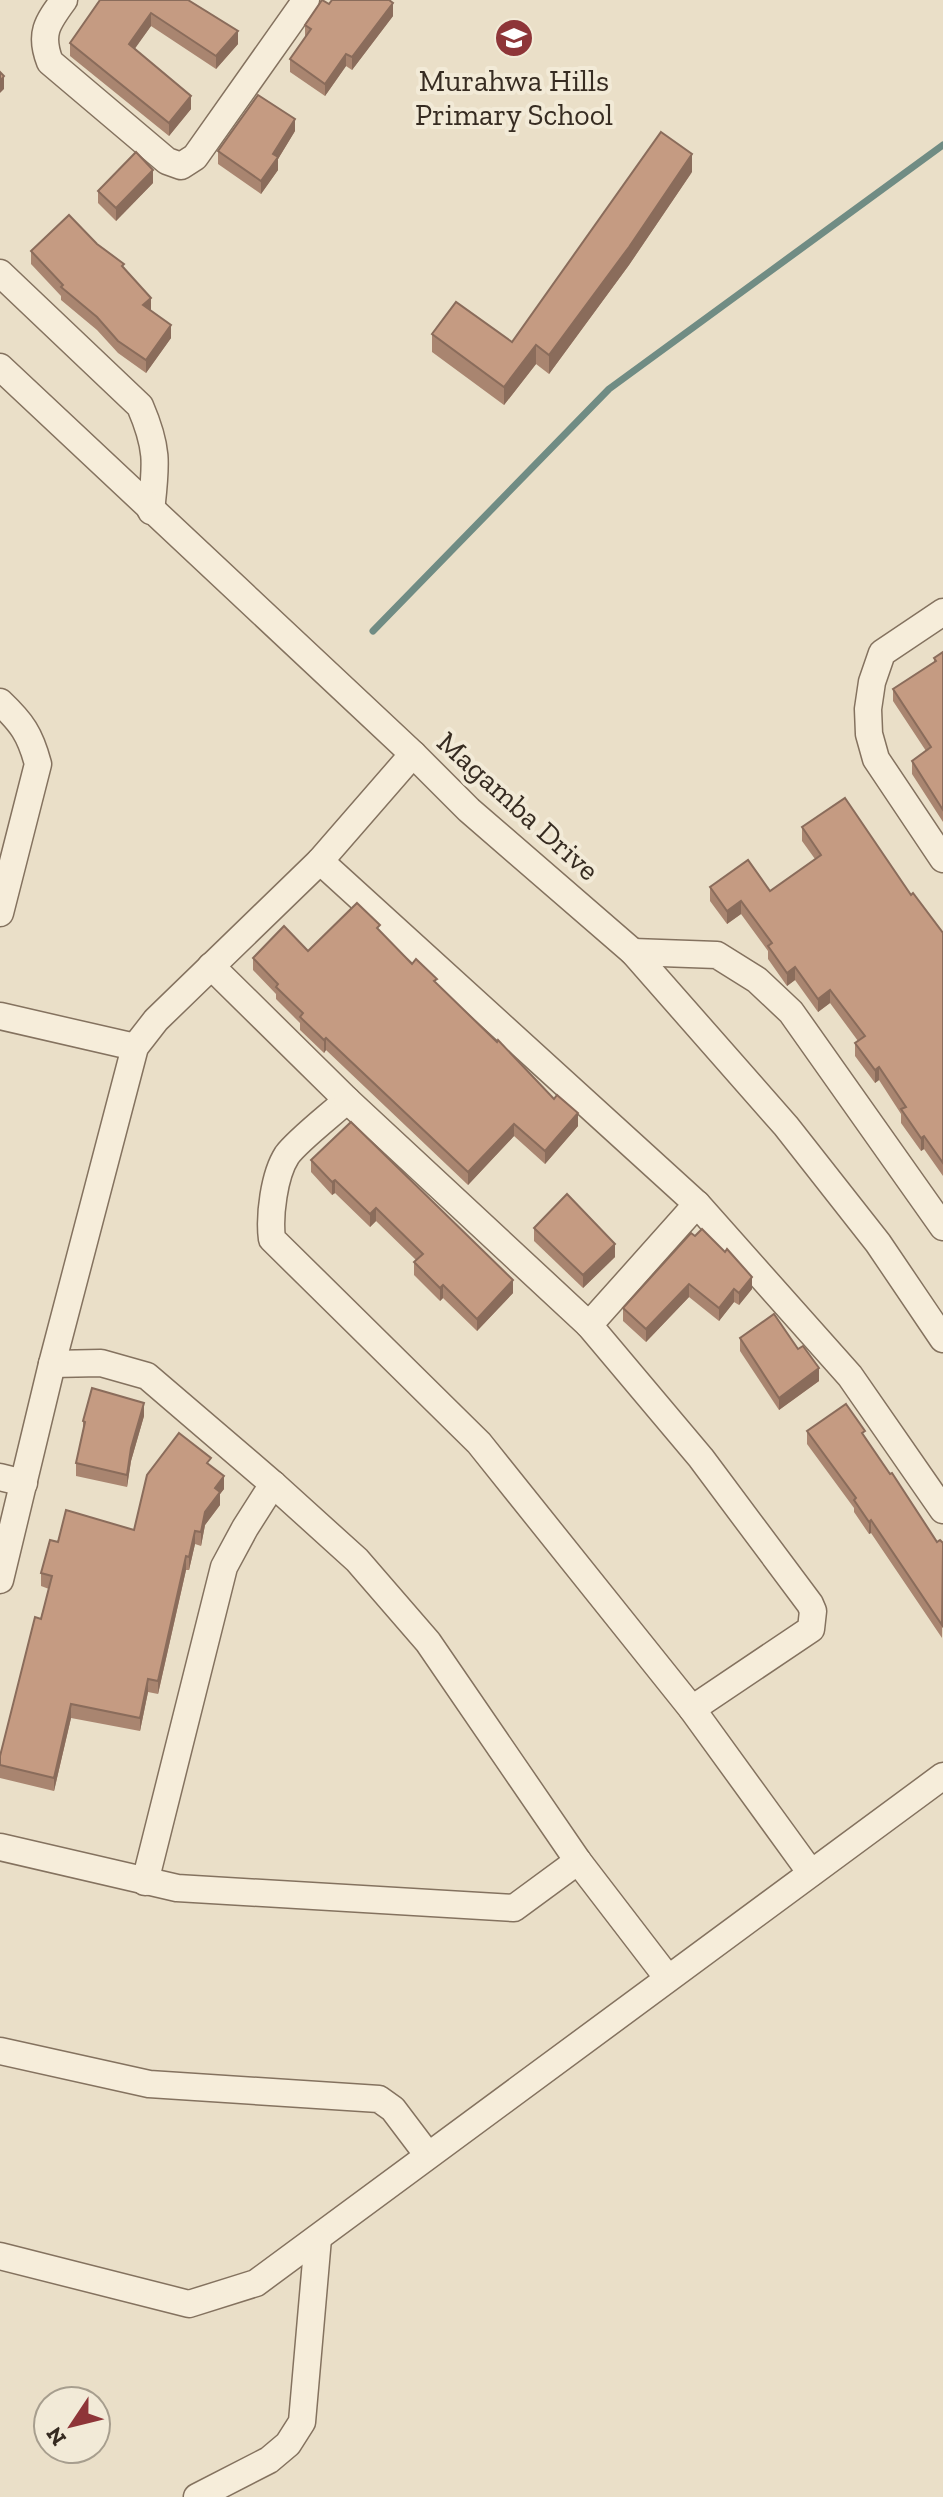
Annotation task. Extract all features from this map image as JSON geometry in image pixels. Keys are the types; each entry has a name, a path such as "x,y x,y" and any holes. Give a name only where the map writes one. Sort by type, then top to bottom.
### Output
{"street":[{"path":"64,0 48,21 43,45 50,62 167,161 181,166 195,157 306,0"},
{"path":"0,273 140,406 156,457 151,511"},
{"name":"Magamba Drive","path":"3,377 413,754 469,810 633,952 786,1126 878,1243 943,1339"},
{"path":"943,612 882,653 872,682 868,709 869,734 876,759 943,859"},
{"path":"0,702 22,722 32,741 38,764 0,913"},
{"path":"0,1580 12,1480 52,1364 135,1047 156,1020 320,861 413,754"},
{"path":"320,861 697,1204 850,1376 943,1510"},
{"path":"633,952 717,955 757,980 791,1012 943,1227"},
{"path":"211,966 347,1100 589,1325 701,1458 806,1596 813,1611 811,1629 692,1709"},
{"path":"0,1016 135,1047"},
{"path":"347,1100 287,1155 272,1199 272,1239 479,1443 692,1709 811,1873"},
{"path":"589,1325 697,1204"},
{"path":"52,1364 101,1363 147,1376 357,1560 428,1642 578,1861 667,1977"},
{"path":"145,1882 224,1567 273,1484"},
{"path":"0,2256 189,2304 256,2283 943,1776"},
{"path":"0,1847 177,1888 514,1908 578,1861"},
{"path":"0,2051 149,2084 379,2099 393,2109 427,2154"},
{"path":"197,2497 269,2460 288,2444 302,2422 318,2238"}],"building":[{"path":"100,0 188,0 238,31 216,56 151,13 129,44 191,96 169,123 70,43"},
{"path":"322,0 329,4 332,0 389,0 393,3 352,57 346,54 325,84 290,59 311,29 305,25"},
{"path":"258,95 295,119 273,154 278,157 261,181 218,151"},
{"path":"661,132 692,154 629,247 549,355 536,345 504,387 432,334 456,302 512,342"},
{"path":"136,152 153,170 116,208 98,191"},
{"path":"69,215 97,244 124,264 122,266 151,298 143,305 171,325 146,360 118,341 97,317 61,287 63,285 31,251"},
{"path":"943,652 943,810 912,761 931,747 893,689 936,661 934,658"},
{"path":"845,798 911,895 913,893 943,933 943,1163 901,1109 906,1107 879,1067 875,1070 855,1043 865,1036 830,990 818,999 795,967 787,973 768,946 772,943 741,901 727,911 710,887 748,860 770,891 821,855 802,827"},
{"path":"357,903 412,964 416,959 437,979 434,981 498,1040 554,1099 557,1095 578,1113 545,1151 514,1124 468,1172 300,1017 303,1013 276,987 278,984 253,958 284,926 308,951"},
{"path":"351,1122 513,1280 477,1319 443,1285 440,1288 414,1262 423,1254 376,1208 370,1214 311,1160"},
{"path":"567,1194 615,1244 583,1275 534,1228"},
{"path":"702,1229 725,1252 727,1249 752,1277 739,1293 734,1289 719,1308 689,1284 646,1329 623,1308 691,1233 695,1236"},
{"path":"774,1314 798,1349 803,1346 819,1368 779,1398 740,1338"},
{"path":"92,1388 144,1403 127,1475 76,1463"},
{"path":"846,1404 865,1431 862,1433 937,1542 940,1540 943,1543 942,1625 807,1431"},
{"path":"179,1433 211,1458 207,1463 224,1476 215,1488 220,1492 205,1512 201,1532 195,1531 189,1557 186,1556 158,1681 148,1679 140,1718 71,1704 54,1778 0,1765 35,1617 41,1619 52,1576 41,1573 50,1540 58,1542 66,1510 134,1530 147,1475"}],"waterway":[{"path":"373,631 609,389 943,145"}],"place":[{"name":"Murahwa Hills Primary School","path":"514,38"}]}
